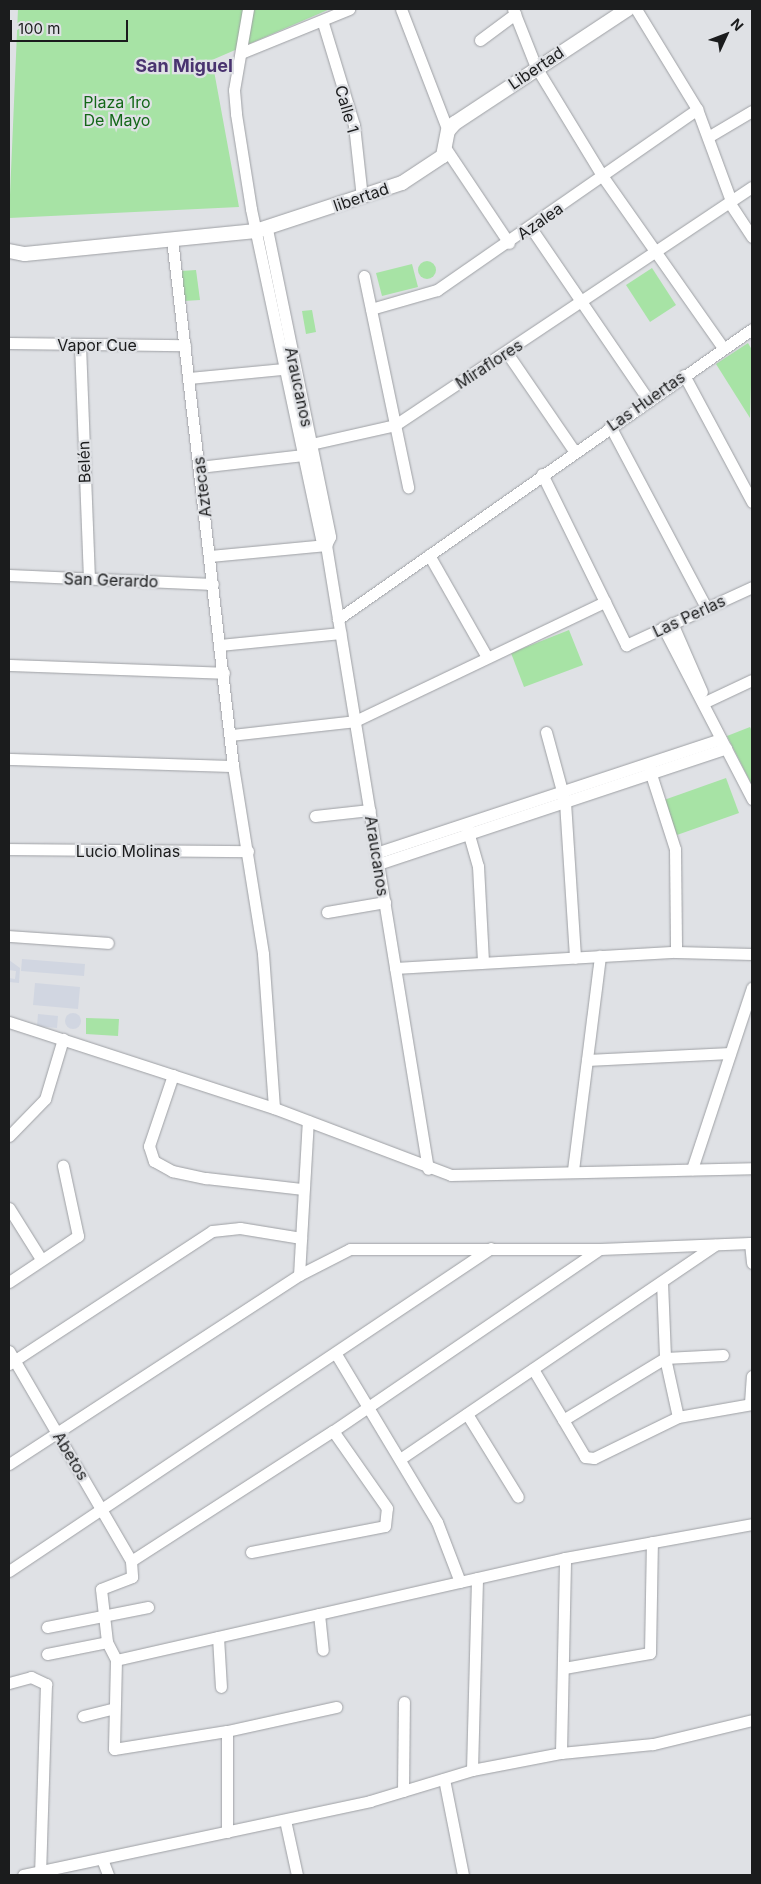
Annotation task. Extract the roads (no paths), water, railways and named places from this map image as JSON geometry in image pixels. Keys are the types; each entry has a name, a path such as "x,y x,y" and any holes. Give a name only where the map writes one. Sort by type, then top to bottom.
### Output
{"main road":[{"name":"Libertad","path":"448,130 536,67 628,9"},
{"path":"446,149 448,130"},
{"name":"libertad","path":"9,250 25,254 262,230 362,197 421,172 446,149"}],"street":[{"name":"Araucanos","path":"248,9 234,90 291,368 311,444 330,537 326,545"},
{"path":"241,53 323,23 349,9"},
{"path":"401,9 448,130"},
{"path":"636,9 697,109 730,202 752,237"},
{"path":"480,40 514,12 536,67 603,177 653,251 723,348"},
{"name":"Calle 1","path":"323,23 354,125 362,197"},
{"name":"Azalea","path":"371,309 437,290 531,228 697,109"},
{"path":"708,137 752,111"},
{"path":"446,149 509,243"},
{"name":"Miraflores","path":"311,444 395,425 507,353 653,251 752,187"},
{"path":"531,228 580,303 647,398"},
{"name":"Aztecas","path":"172,239 234,766 263,954 274,1108"},
{"path":"364,276 408,487"},
{"name":"Las Huertas","path":"338,619 647,398 752,329"},
{"name":"Vapor Cue","path":"9,343 185,345"},
{"name":"Belén","path":"80,345 89,579"},
{"path":"507,353 574,451"},
{"name":"Araucanos","path":"291,368 304,455 321,538 326,545 428,1169"},
{"path":"189,378 291,368"},
{"path":"684,374 752,502"},
{"path":"610,426 706,607"},
{"path":"199,467 304,455 311,444"},
{"path":"231,735 355,721 604,602 542,474"},
{"path":"210,556 326,545"},
{"path":"429,555 487,657"},
{"name":"San Gerardo","path":"9,576 213,584"},
{"name":"Las Perlas","path":"604,602 626,645 752,587"},
{"path":"668,625 702,701 752,799"},
{"path":"220,645 340,633"},
{"path":"9,665 224,673"},
{"path":"702,701 752,680"},
{"path":"546,732 564,796 575,958"},
{"path":"377,858 724,744"},
{"path":"9,759 234,766"},
{"path":"649,769 675,849 676,952"},
{"path":"315,816 370,810"},
{"path":"468,828 479,872 483,962"},
{"name":"Lucio Molinas","path":"9,849 248,851"},
{"path":"327,912 384,902"},
{"path":"9,936 108,943"},
{"path":"395,968 676,952 752,954"},
{"path":"573,1170 600,956"},
{"path":"692,1169 752,988"},
{"path":"9,1022 274,1108 428,1169 468,1178 573,1170 752,1168"},
{"path":"9,1136 44,1099 63,1039"},
{"path":"587,1060 730,1053"},
{"path":"173,1075 149,1146 154,1161 172,1171 206,1178 304,1189"},
{"path":"298,1275 308,1121"},
{"path":"9,1282 78,1236 63,1166"},
{"path":"9,1208 41,1259"},
{"path":"11,1358 212,1231 240,1228 301,1238"},
{"path":"9,1464 298,1275 364,1246 600,1249 750,1243 752,1264"},
{"path":"400,1459 716,1245"},
{"path":"9,1571 336,1354 491,1248"},
{"path":"336,1706 227,1731 116,1750 112,1746 116,1660 107,1642 101,1587 132,1578 131,1561 333,1431 600,1249"},
{"path":"662,1282 665,1358 678,1416"},
{"path":"336,1354 437,1522 460,1582"},
{"path":"563,1420 665,1358 723,1355"},
{"name":"Abetos","path":"11,1358 103,1509 131,1561"},
{"path":"533,1369 585,1457 594,1458 678,1416 751,1404 752,1376"},
{"path":"467,1414 518,1497"},
{"path":"251,1552 385,1526 387,1508 333,1431"},
{"path":"116,1660 565,1558 752,1524"},
{"path":"564,1668 650,1653 652,1542"},
{"path":"561,1753 565,1558"},
{"path":"472,1770 477,1578"},
{"path":"47,1627 148,1607"},
{"path":"319,1614 323,1650"},
{"path":"218,1637 221,1687"},
{"path":"47,1654 107,1642"},
{"path":"9,1683 31,1677 46,1684 40,1872"},
{"path":"402,1791 404,1702"},
{"path":"83,1716 114,1708"},
{"path":"23,1875 285,1820 402,1791 472,1770 561,1753 653,1744 752,1720"},
{"path":"227,1731 227,1832"},
{"path":"444,1779 463,1875"},
{"path":"285,1820 297,1875"},
{"path":"102,1858 108,1875"}],"district":[{"name":"San Miguel","path":"184,66"}],"park label":[{"name":"Plaza 1ro De Mayo","path":"117,111"}]}
